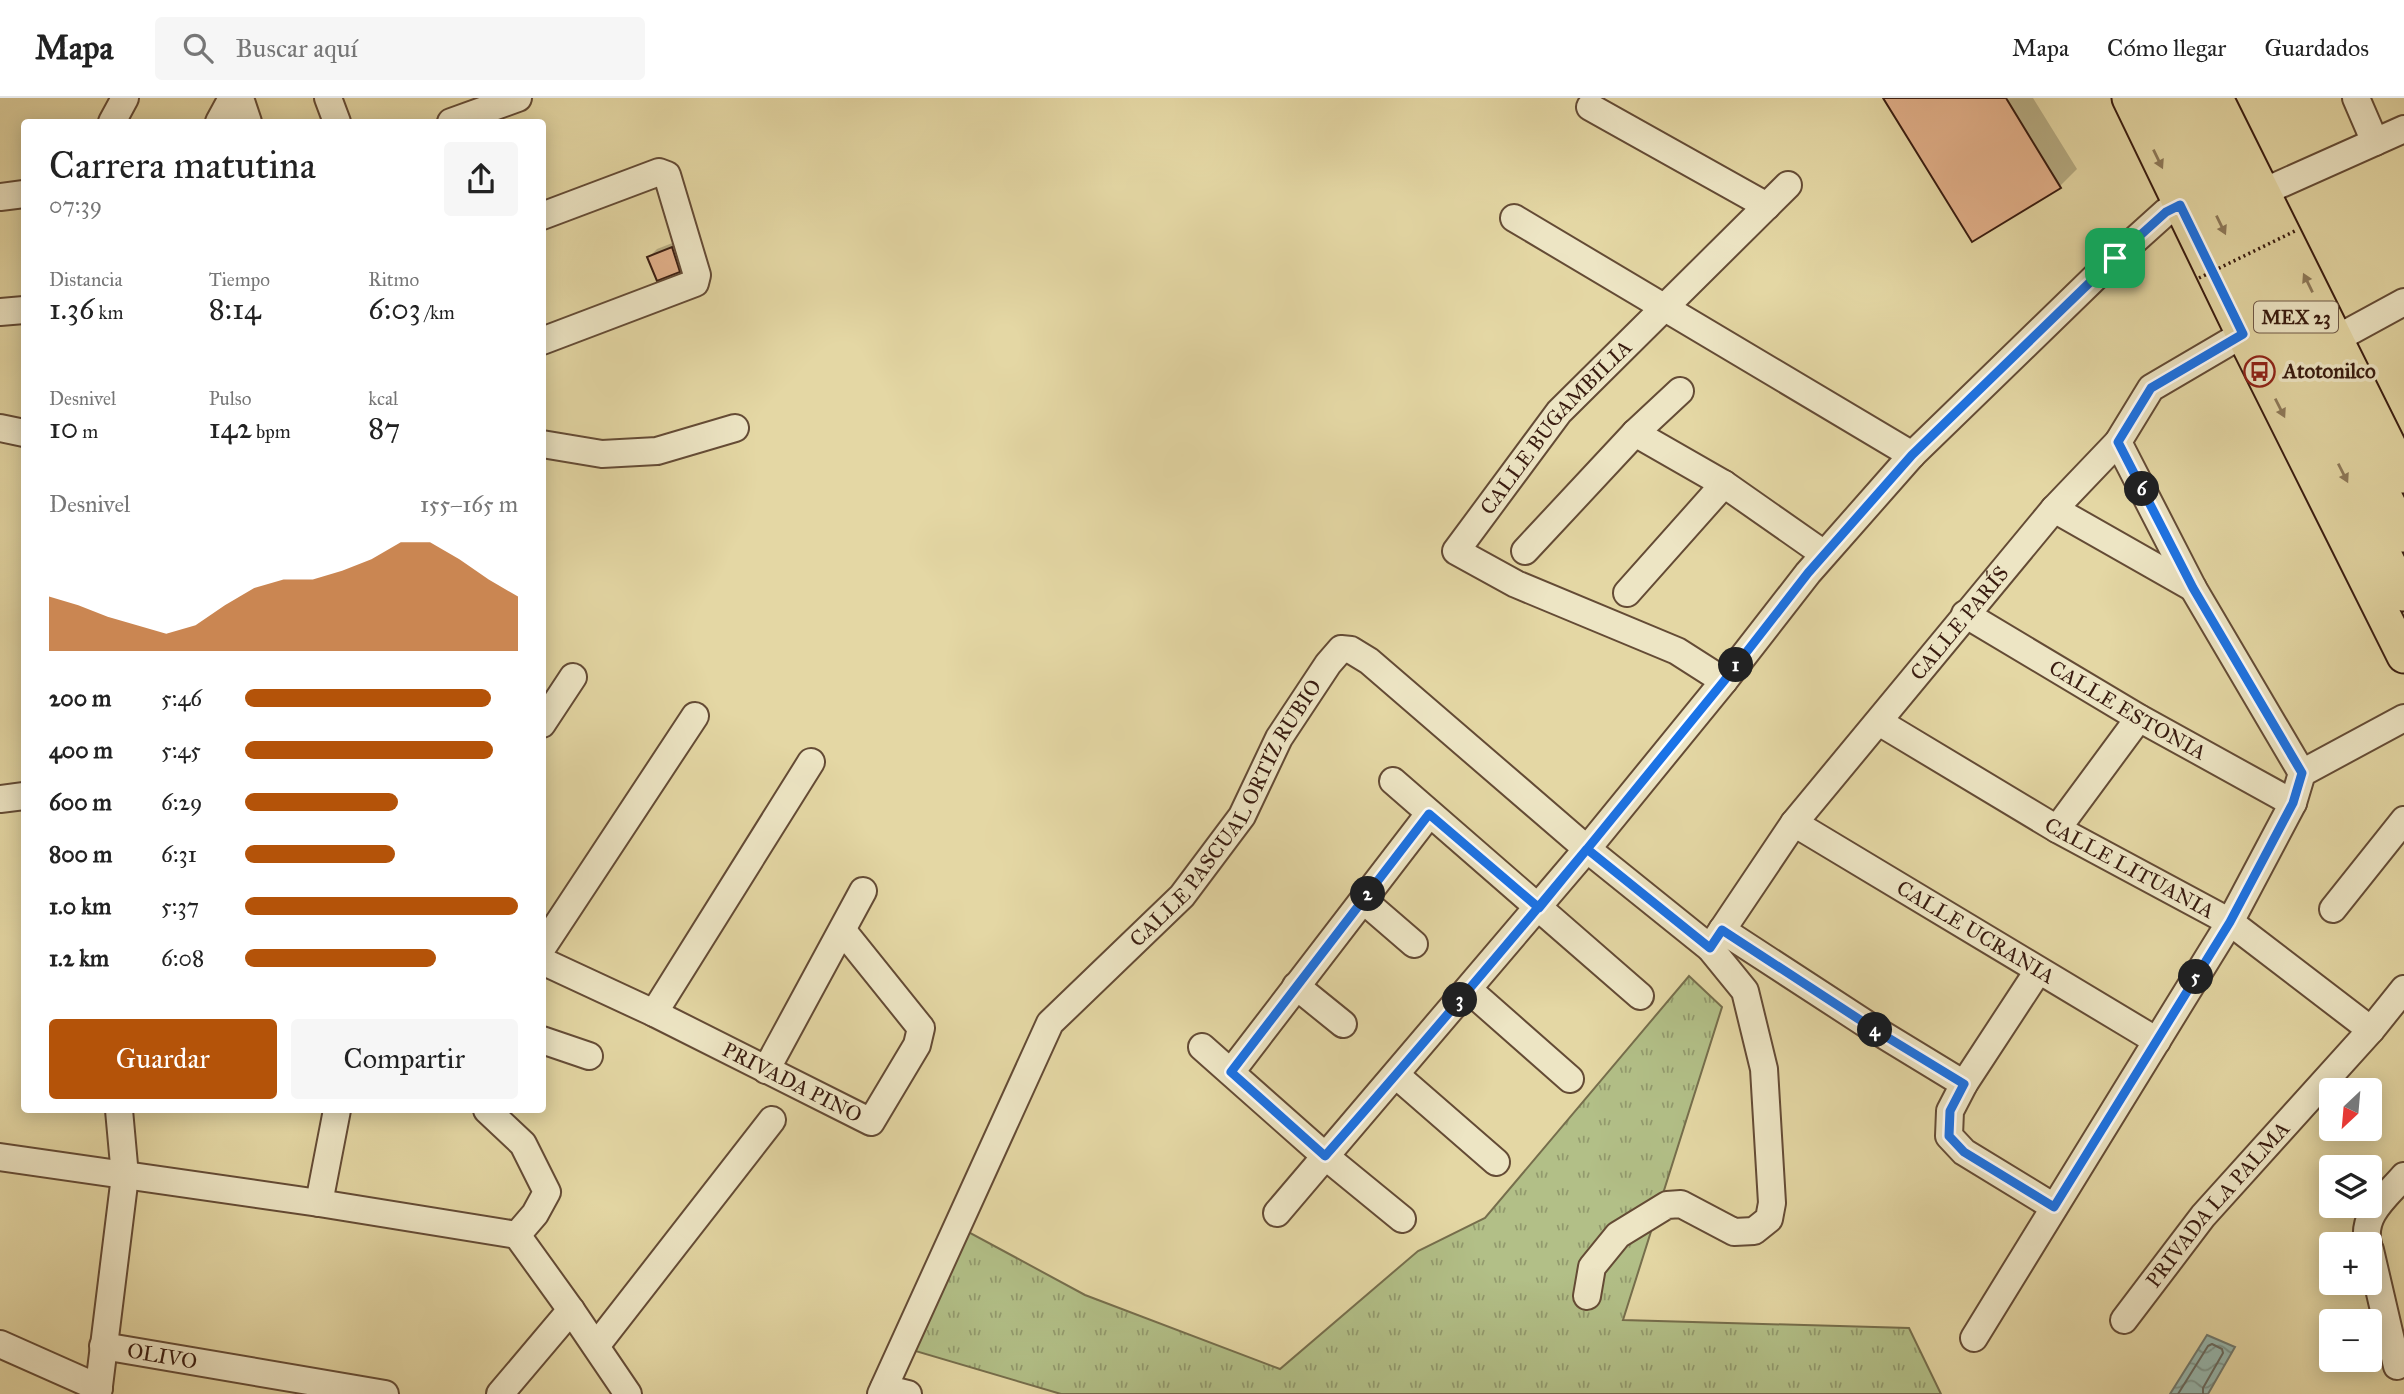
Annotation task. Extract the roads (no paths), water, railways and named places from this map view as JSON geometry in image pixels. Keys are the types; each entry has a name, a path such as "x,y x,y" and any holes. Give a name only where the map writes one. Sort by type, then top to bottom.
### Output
{"main road":[{"path":"2129,98 2404,656"},
{"name":"MEX 23","path":"2157,98 2404,594"},
{"name":"MEX 23","path":"2187,98 2404,535"},
{"path":"2216,98 2404,476"}],"street":[{"path":"114,119 125,98"},
{"path":"221,119 232,98"},
{"path":"240,98 247,119"},
{"path":"328,98 336,119"},
{"path":"459,119 518,98"},
{"path":"2356,98 2375,142"},
{"path":"1607,108 1767,206"},
{"path":"2263,192 2404,128"},
{"path":"546,214 659,172 664,173 667,175 697,275 695,283 546,339"},
{"name":"CALLE BUGAMBILIA","path":"1724,681 1677,651 1516,584 1456,551 1559,411 1788,185"},
{"path":"0,197 21,194"},
{"path":"1277,1213 1539,908 1824,554 1912,455 2115,258 2166,212 2180,205"},
{"path":"1514,218 1912,455"},
{"path":"2336,339 2404,302"},
{"path":"0,312 21,310"},
{"name":"CALLE PARÍS","path":"1716,939 1794,823 2054,509 2118,442 2151,388 2243,334"},
{"path":"1525,551 1635,433 1680,391"},
{"path":"0,428 21,432"},
{"path":"546,445 602,454 657,451 735,428"},
{"path":"1635,433 1724,484 1824,554"},
{"path":"2118,442 2193,588 2302,773"},
{"path":"1627,593 1724,484"},
{"path":"2054,509 2193,588"},
{"name":"CALLE ESTONIA","path":"1965,614 2139,718 2293,803"},
{"name":"CALLE PASCUAL ORTIZ RUBIO","path":"891,1392 1050,1023 1182,896 1241,816 1279,738 1341,649 1351,650 1369,661 1587,849 1716,939"},
{"path":"546,718 573,677"},
{"path":"546,942 695,716"},
{"path":"2057,829 2139,718"},
{"path":"1974,1338 2230,922 2293,803 2302,773 2404,718"},
{"name":"CALLE LITUANIA","path":"1880,722 2057,829 2230,922 2371,1030"},
{"path":"654,1013 811,762"},
{"path":"1393,781 1640,996"},
{"path":"0,799 21,796"},
{"path":"1231,1072 1429,814"},
{"path":"2333,909 2404,820"},
{"name":"CALLE UCRANIA","path":"1794,823 2157,1041"},
{"path":"766,1070 863,891"},
{"path":"1363,900 1414,944"},
{"name":"PRIVADA PINO","path":"546,963 654,1013 870,1122 916,1045 922,1028 843,931"},
{"path":"1716,939 1964,1084"},
{"path":"1587,1296 1592,1267 1618,1235 1667,1205 1681,1204 1734,1231 1754,1231 1769,1219 1772,1203 1764,1069 1745,991 1716,939"},
{"path":"2038,971 1964,1084 1950,1111 1949,1136 1964,1152 2054,1207"},
{"path":"1296,986 1343,1024"},
{"name":"PRIVADA LA PALMA","path":"2124,1320 2203,1216 2371,1030 2404,989"},
{"path":"1469,990 1570,1079"},
{"path":"546,1041 589,1056"},
{"path":"1202,1047 1325,1156 1402,1219"},
{"path":"1396,1075 1496,1162"},
{"path":"0,1343 98,1391 125,1176 119,1113"},
{"path":"319,1203 336,1113"},
{"path":"490,1113 523,1144 547,1192 535,1214 517,1235"},
{"path":"596,1346 772,1120"},
{"path":"0,1157 319,1203 517,1235 572,1310 628,1394"},
{"path":"2365,1232 2368,1219 2404,1176"},
{"path":"2380,1295 2397,1366"},
{"path":"500,1394 572,1310"},
{"name":"OLIVO","path":"103,1346 385,1394"}],"water":[{"path":"2207,1335 2235,1347 2208,1394 2170,1394"}],"place":[{"name":"Atotonilco","path":"2260,371"}]}
